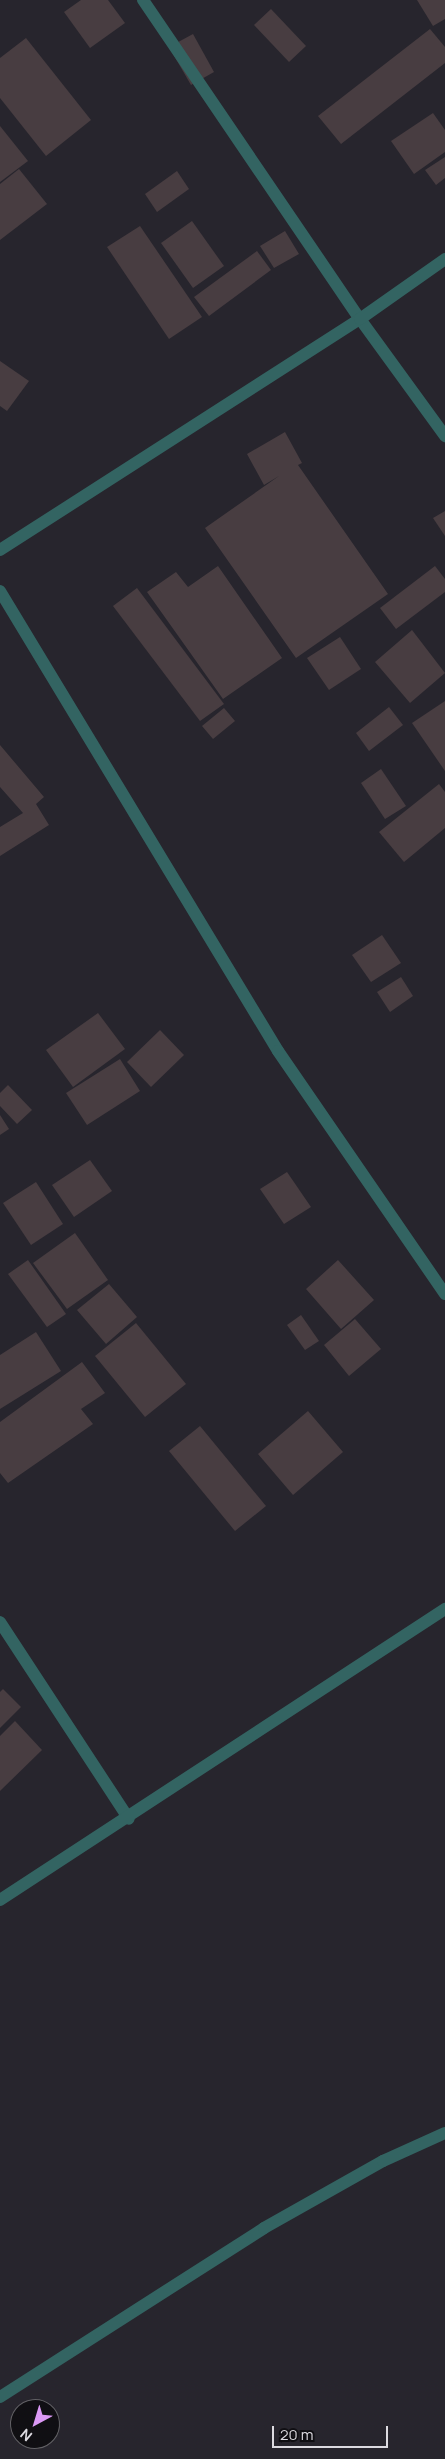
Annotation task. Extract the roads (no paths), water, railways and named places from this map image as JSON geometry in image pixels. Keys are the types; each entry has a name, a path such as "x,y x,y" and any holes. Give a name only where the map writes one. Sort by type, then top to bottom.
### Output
{"street":[{"path":"143,0 360,319 445,436"},
{"path":"0,550 360,319 445,259"},
{"path":"0,591 278,1050 445,1294"},
{"path":"0,1900 128,1819 445,1609"},
{"path":"0,1622 128,1819"},
{"path":"0,2397 264,2228 383,2162 445,2133"}]}
